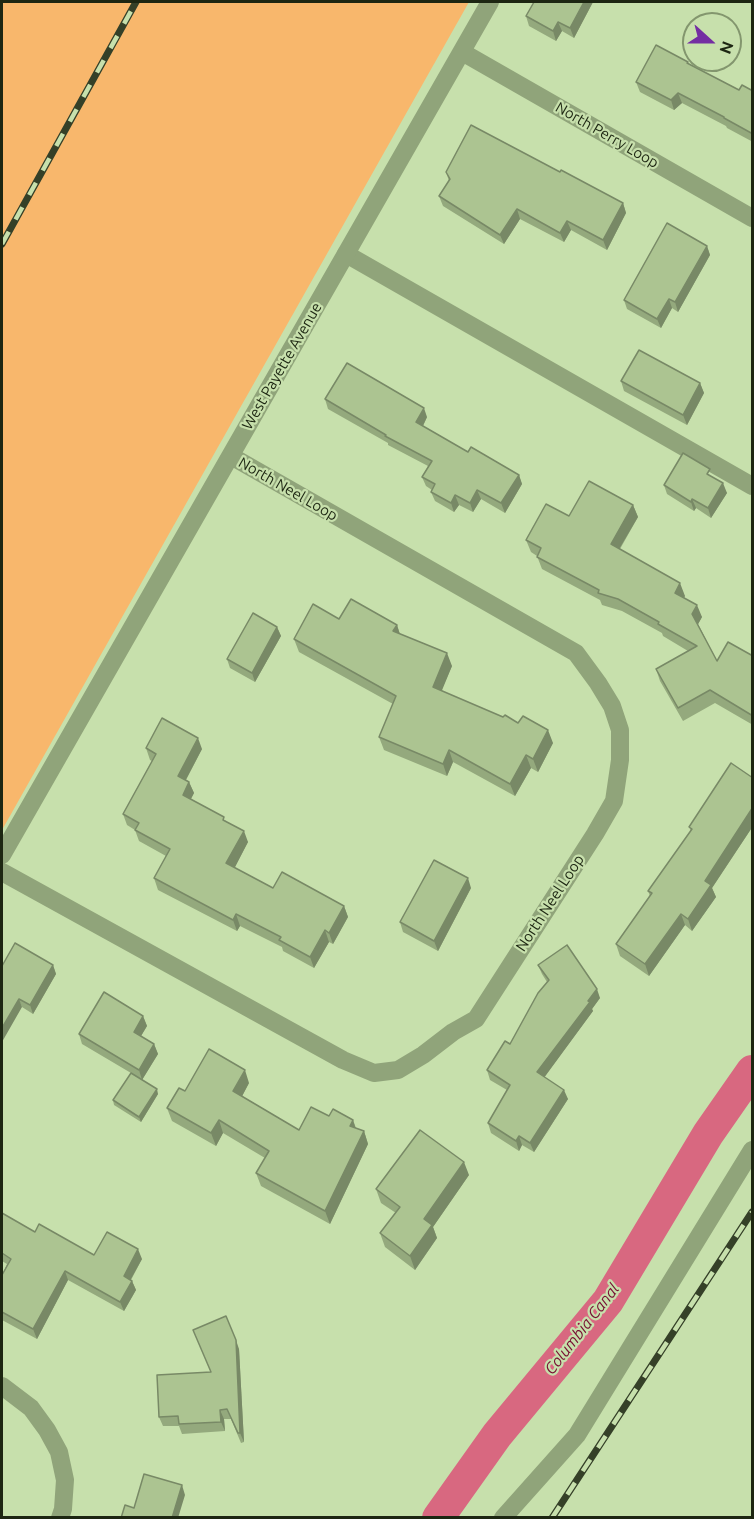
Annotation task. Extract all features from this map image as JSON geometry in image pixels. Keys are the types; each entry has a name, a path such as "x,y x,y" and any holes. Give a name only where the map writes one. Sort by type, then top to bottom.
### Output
{"street":[{"name":"West Payette Avenue","path":"2,855 490,2"},
{"name":"North Perry Loop","path":"462,52 753,218"},
{"path":"346,255 753,486"},
{"name":"North Neel Loop","path":"2,872 344,1060 374,1072 398,1070 476,1019 614,801 620,760 620,730 612,706 576,654 231,456"},
{"path":"503,1518 577,1435 753,1150"},
{"path":"2,1386 32,1408 59,1452 65,1480 63,1509 60,1518"}],"shaded area":[{"path":"2,2 469,2 2,830"}],"building":[{"path":"534,2 584,2 570,28 558,22 553,31 526,16"},
{"path":"656,45 682,59 682,72 704,72 739,90 742,85 753,91 753,134 678,93 671,100 636,82"},
{"path":"471,125 623,203 603,240 567,221 560,233 517,209 500,235 439,196 450,179 446,172"},
{"path":"667,223 707,246 675,302 669,299 657,319 624,300"},
{"path":"639,350 700,383 683,415 621,381"},
{"path":"347,363 424,408 416,422 468,452 471,447 519,475 501,503 477,490 470,503 455,495 451,503 431,492 435,484 422,477 432,461 385,436 325,399"},
{"path":"683,453 710,469 707,474 723,483 708,508 692,499 691,502 664,485"},
{"path":"589,481 633,505 611,544 680,583 675,593 697,605 692,614 717,661 728,642 753,656 753,716 710,690 678,708 656,669 697,646 618,599 598,593 599,590 537,557 541,548 526,540 546,504 569,516"},
{"path":"351,599 397,625 393,631 447,653 433,687 503,717 505,715 518,723 523,716 548,730 533,759 526,755 510,784 449,750 443,764 379,737 396,696 294,639 313,604 339,619"},
{"path":"253,613 277,627 252,673 227,659"},
{"path":"162,718 198,738 178,776 189,782 183,795 224,817 223,820 244,831 226,863 273,888 282,872 344,906 329,933 325,930 310,957 279,940 281,937 236,914 233,920 154,878 170,849 135,830 139,823 123,814 156,754 146,748"},
{"path":"731,763 753,778 753,807 705,881 711,885 688,919 681,914 645,964 616,944 652,893 648,891 692,829 689,827"},
{"path":"434,860 468,878 434,941 400,922"},
{"path":"15,943 53,965 30,1005 19,999 2,1028 2,966"},
{"path":"567,945 597,989 588,1001 590,1002 537,1072 564,1090 530,1143 519,1136 516,1141 488,1123 510,1085 487,1070 505,1041 510,1044 538,993 549,980 538,965"},
{"path":"104,992 143,1016 134,1032 154,1044 139,1070 79,1034"},
{"path":"209,1049 245,1070 233,1091 299,1130 311,1107 329,1116 333,1109 353,1120 350,1126 364,1131 325,1211 256,1173 269,1151 219,1120 211,1133 167,1108 179,1088 185,1091"},
{"path":"131,1073 157,1089 139,1117 113,1100"},
{"path":"420,1130 464,1162 424,1219 432,1225 410,1256 380,1233 400,1207 376,1189"},
{"path":"2,1213 35,1232 39,1224 94,1255 107,1232 138,1249 124,1276 132,1281 120,1302 65,1271 33,1329 2,1312 2,1275 11,1259 2,1253"},
{"path":"226,1316 236,1340 240,1433 227,1409 220,1410 221,1422 179,1424 178,1416 159,1417 157,1375 211,1372 193,1330"},
{"path":"144,1474 182,1485 172,1518 121,1518 125,1505 134,1508"}],"waterway":[{"name":"Columbia Canal","path":"438,1518 497,1435 608,1301 708,1134 752,1071"}],"railway":[{"path":"2,244 136,2"},
{"path":"552,1518 752,1212"}]}
